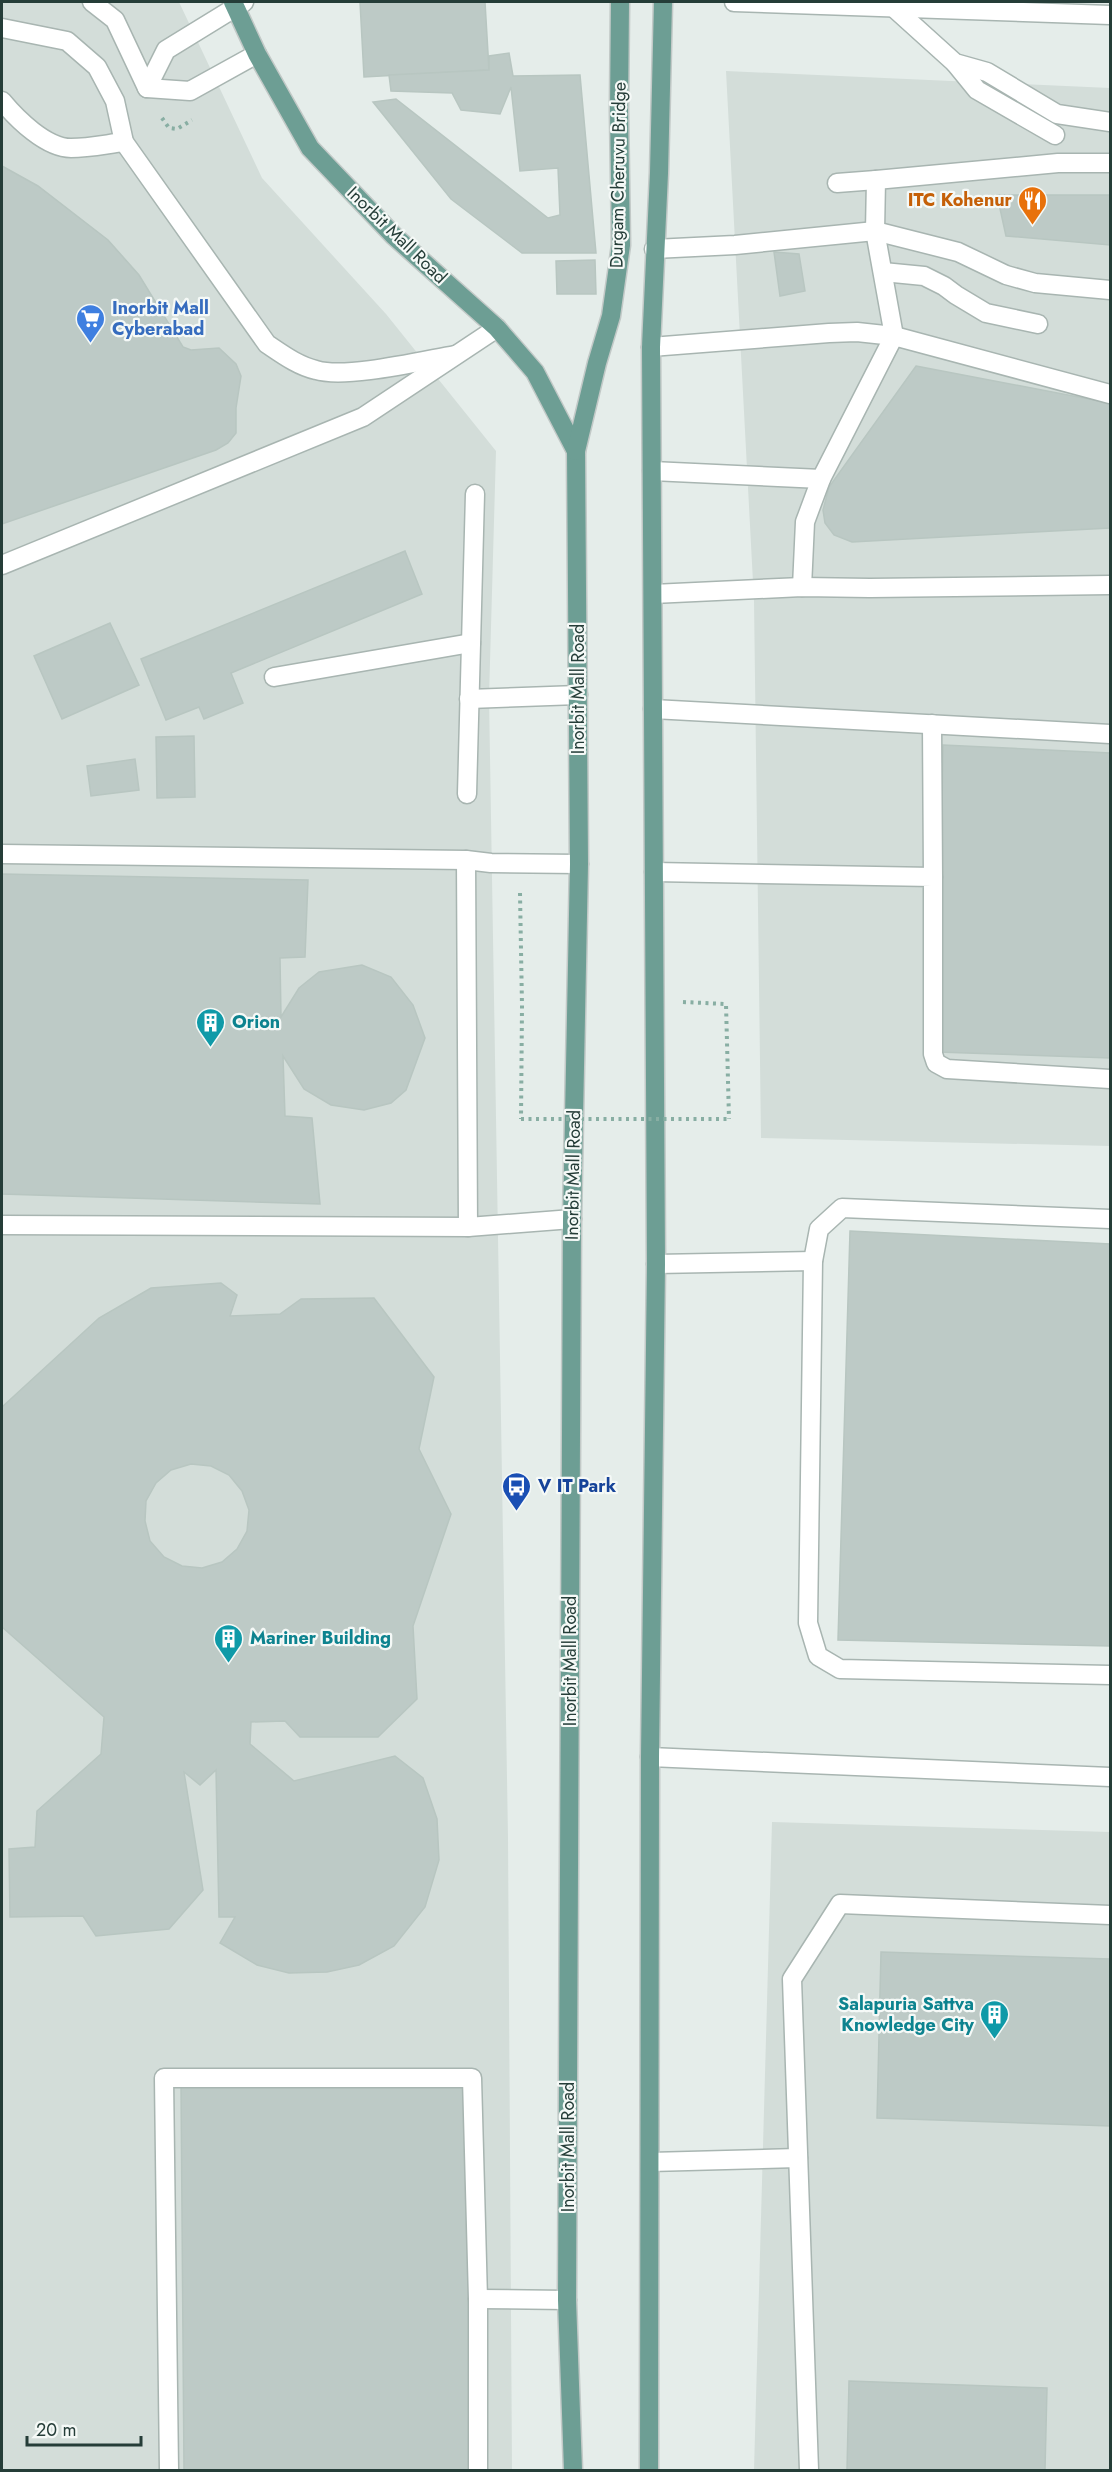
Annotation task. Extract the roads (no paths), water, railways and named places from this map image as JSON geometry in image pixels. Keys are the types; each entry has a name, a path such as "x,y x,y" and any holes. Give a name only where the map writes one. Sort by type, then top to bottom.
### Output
{"main road":[{"name":"Durgam Cheruvu Bridge","path":"576,451 611,316 621,245 620,2"},
{"path":"649,2470 651,1757 656,1264 651,347 663,2"},
{"name":"Inorbit Mall Road","path":"238,3 257,54 310,148 394,236 497,328 535,372 576,451 579,864 572,1219 567,2300 573,2470"}],"street":[{"path":"92,2 115,20 147,88"},
{"path":"734,2 1110,15"},
{"path":"147,88 166,50 238,3"},
{"path":"893,7 955,63 977,90 1055,135"},
{"path":"2,28 67,41 97,67 115,101 124,142 267,344 290,360 317,371 355,371 454,356"},
{"path":"147,88 190,91 257,54"},
{"path":"955,63 987,72 1057,114 1110,122"},
{"path":"2,101 20,122 34,132 69,148 124,142"},
{"path":"1057,114 1055,135 1058,163"},
{"path":"837,183 1058,163 1110,164"},
{"path":"802,586 805,522 821,479 894,336 875,231 876,180"},
{"path":"654,249 735,245 875,231 958,252 1006,275 1035,283 1110,290"},
{"path":"883,272 924,276 986,313 1038,324"},
{"path":"2,565 363,417 497,328"},
{"path":"651,347 857,332 894,336 1110,394"},
{"path":"652,471 821,479"},
{"path":"467,794 475,494"},
{"path":"653,594 802,586 870,588 1110,585"},
{"path":"274,677 471,642"},
{"path":"469,699 578,695"},
{"path":"653,709 1110,734"},
{"path":"932,724 933,1054 936,1063 947,1069 1110,1079"},
{"path":"2,854 466,860 491,863 579,864"},
{"path":"466,860 468,1227"},
{"path":"654,872 933,877"},
{"path":"1110,1219 842,1208 819,1229 813,1261 808,1623 818,1656 840,1669 1110,1675"},
{"path":"2,1225 468,1227 572,1219"},
{"path":"656,1264 813,1261"},
{"path":"651,1757 1110,1777"},
{"path":"809,2470 792,1979 840,1904 1110,1915"},
{"path":"169,2470 164,2078 472,2078 478,2299 478,2470"},
{"path":"650,2162 798,2158"},
{"path":"478,2299 567,2300"}],"place":[{"name":"ITC Kohenur","path":"1033,226"},
{"name":"Inorbit Mall Cyberabad","path":"91,344"},
{"name":"Orion","path":"211,1048"},
{"name":"V IT Park","path":"517,1512"},
{"name":"Mariner Building","path":"229,1664"},
{"name":"Salapuria Sattva Knowledge City","path":"995,2040"}]}
